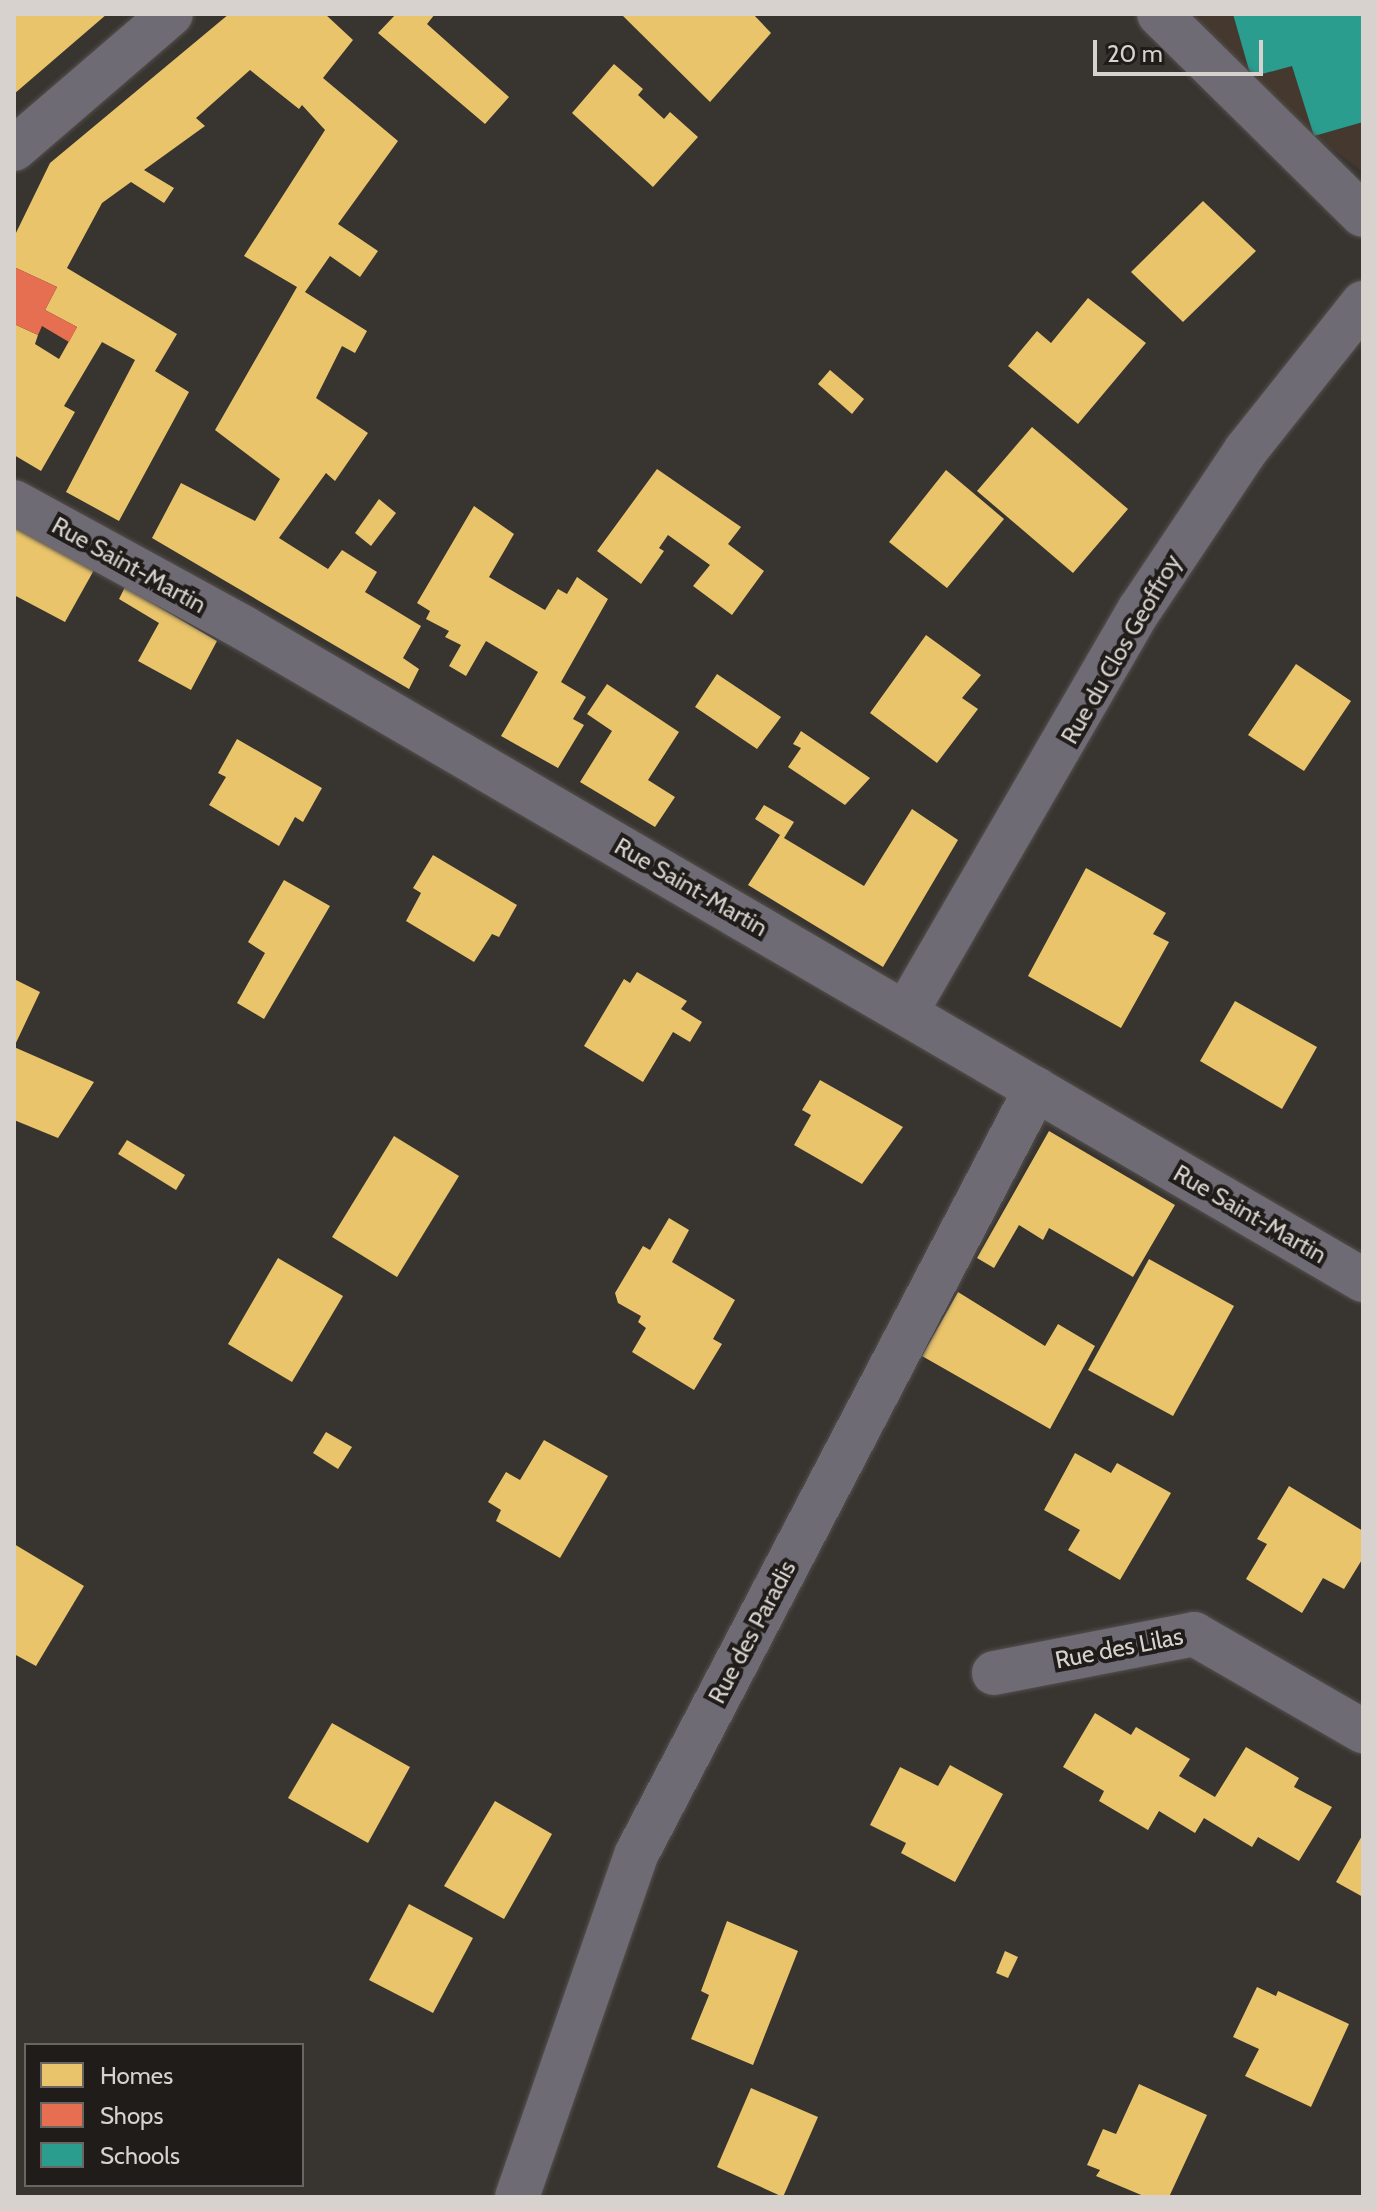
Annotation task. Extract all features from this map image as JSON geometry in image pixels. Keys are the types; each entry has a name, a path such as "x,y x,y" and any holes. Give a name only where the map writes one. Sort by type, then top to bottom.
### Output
{"street":[{"path":"14,149 171,14"},
{"path":"1159,14 1363,215"},
{"name":"Rue du Clos Geoffroy","path":"906,1012 1148,596 1246,450 1363,303"},
{"name":"Rue Saint-Martin","path":"14,502 244,628 1363,1280"},
{"name":"Rue des Paradis","path":"517,2197 636,1855 1036,1089"},
{"name":"Rue des Lilas","path":"994,1673 1194,1634 1363,1731"}],"shaded area":[{"path":"1188,14 1363,14 1363,172 1314,136"}],"building: Homes":[{"path":"14,14 107,14 14,94"},
{"path":"229,14 325,14 353,40 323,78 398,141 338,224 378,251 360,277 330,256 305,292 367,331 355,353 342,346 316,398 368,433 335,481 326,473 279,538 328,569 342,550 377,572 365,592 421,626 403,658 419,669 409,689 152,538 181,483 255,521 280,479 215,430 297,287 244,256 325,130 302,105 299,109 250,70 196,118 205,126 144,170 174,188 164,203 131,182 102,203 67,268 177,334 155,371 189,392 119,521 66,492 135,360 102,342 64,406 75,412 41,471 14,455 14,324 38,335 35,344 59,359 77,327 45,310 57,287 14,267 14,237 50,163"},
{"path":"396,14 435,14 427,24 509,97 485,124 378,33"},
{"path":"621,14 753,14 771,33 710,102"},
{"path":"614,64 643,89 638,95 664,119 670,112 698,137 653,187 572,113"},
{"path":"1203,201 1256,251 1183,322 1131,272"},
{"path":"1088,298 1146,343 1078,424 1008,366 1037,331 1051,343"},
{"path":"830,370 864,399 852,414 818,384"},
{"path":"1032,427 1128,509 1073,573 977,491"},
{"path":"657,469 741,527 728,544 764,571 732,615 693,586 710,565 668,535 659,548 664,551 641,584 597,551"},
{"path":"946,470 1004,519 947,588 889,542"},
{"path":"379,499 396,513 371,546 355,533"},
{"path":"474,506 514,534 489,577 545,610 558,589 567,594 577,577 608,599 561,682 586,697 573,719 584,725 558,768 501,736 538,672 486,641 466,676 449,666 461,645 445,637 449,631 426,619 430,611 417,603"},
{"path":"14,524 94,570 65,622 14,595"},
{"path":"125,587 217,641 191,690 138,661 159,623 119,599"},
{"path":"926,635 981,675 962,698 978,709 937,763 870,713"},
{"path":"1296,664 1351,701 1304,771 1248,735"},
{"path":"717,674 781,717 757,749 695,707"},
{"path":"607,684 679,732 648,780 675,797 655,827 580,782 612,731 587,714"},
{"path":"801,731 870,778 845,805 788,767 801,748 793,744"},
{"path":"237,739 322,788 303,822 295,817 279,846 209,805 226,777 218,773"},
{"path":"764,805 794,822 784,838 864,886 912,809 958,840 883,967 748,885 780,835 755,819"},
{"path":"433,855 517,905 499,937 492,934 474,962 406,921 421,893 413,888"},
{"path":"1086,868 1166,913 1153,934 1169,942 1121,1028 1028,976"},
{"path":"284,880 330,906 264,1019 237,1003 265,953 248,942"},
{"path":"637,972 687,1001 681,1009 702,1022 690,1042 673,1032 643,1082 584,1046 624,979 630,983"},
{"path":"14,979 40,992 14,1047"},
{"path":"1235,1001 1317,1047 1282,1109 1200,1061"},
{"path":"14,1047 94,1082 58,1138 14,1120"},
{"path":"820,1080 903,1127 862,1184 794,1145 811,1115 802,1110"},
{"path":"1049,1131 1175,1205 1133,1277 1049,1228 1043,1240 1019,1225 994,1268 977,1258"},
{"path":"394,1136 459,1176 397,1277 332,1237"},
{"path":"127,1140 185,1175 176,1190 118,1154"},
{"path":"669,1218 689,1230 672,1262 735,1300 713,1339 722,1344 694,1390 632,1352 646,1328 638,1322 641,1316 618,1303 615,1293 643,1246 650,1250"},
{"path":"278,1258 343,1296 292,1382 228,1344"},
{"path":"1149,1259 1234,1306 1173,1416 1088,1370"},
{"path":"958,1292 1045,1346 1058,1324 1095,1346 1050,1429 922,1356"},
{"path":"326,1432 352,1447 338,1469 313,1453"},
{"path":"544,1440 608,1476 560,1558 496,1521 501,1510 488,1502 506,1472 520,1480"},
{"path":"1075,1453 1111,1473 1117,1463 1171,1493 1120,1580 1068,1550 1080,1530 1044,1510"},
{"path":"1289,1486 1363,1531 1363,1558 1344,1589 1323,1578 1302,1613 1246,1579 1267,1544 1257,1539"},
{"path":"14,1544 84,1586 36,1666 14,1654"},
{"path":"1095,1713 1131,1735 1136,1727 1190,1759 1179,1776 1215,1797 1246,1747 1299,1778 1294,1787 1332,1807 1299,1861 1258,1837 1252,1847 1204,1818 1195,1833 1159,1811 1148,1830 1099,1801 1104,1791 1063,1767"},
{"path":"332,1723 410,1767 368,1843 288,1798"},
{"path":"950,1765 1003,1794 955,1882 901,1853 906,1843 870,1825 900,1767 938,1786"},
{"path":"495,1801 552,1834 504,1919 444,1886"},
{"path":"1363,1834 1363,1897 1336,1882"},
{"path":"409,1904 473,1938 433,2013 369,1980"},
{"path":"727,1921 798,1951 753,2065 691,2039 709,1995 701,1991"},
{"path":"1005,1951 1018,1957 1008,1978 996,1973"},
{"path":"1257,1987 1276,1996 1278,1991 1349,2024 1311,2107 1245,2076 1259,2049 1233,2037"},
{"path":"1139,2084 1207,2115 1169,2197 1146,2197 1096,2176 1100,2170 1087,2165 1103,2129 1116,2134"},
{"path":"751,2088 818,2117 783,2197 717,2167"}],"building: Shops":[{"path":"14,267 57,287 45,310 77,327 69,342 42,326 38,335 14,324"}],"building: Schools":[{"path":"1233,14 1363,14 1363,122 1314,136 1292,66 1251,77"}]}
